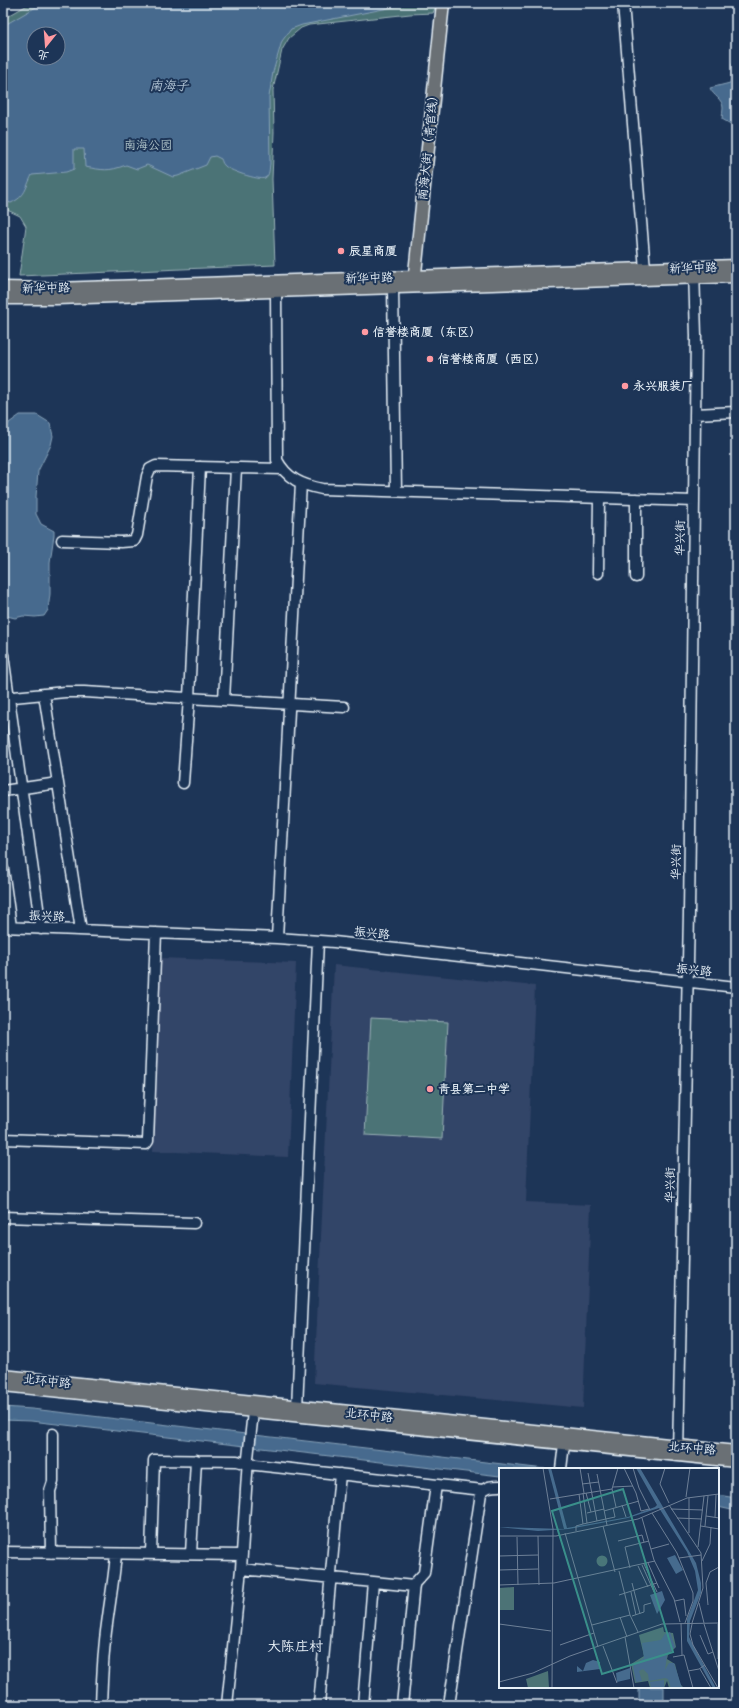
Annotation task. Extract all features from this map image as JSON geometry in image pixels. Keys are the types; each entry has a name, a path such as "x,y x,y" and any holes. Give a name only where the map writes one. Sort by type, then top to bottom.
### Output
{"main road":[{"name":"南海大街 （青官线）","path":"414,281 443,3"},
{"name":"新华中路","path":"3,288 55,289 694,273 736,266"},
{"name":"新华中路","path":"3,298 56,298 393,287 414,281 645,269 736,276"},
{"name":"北环中路","path":"3,1376 678,1451 736,1461"},
{"name":"北环中路","path":"3,1385 564,1444 678,1451 736,1452"}],"street":[{"path":"623,3 645,269"},
{"name":"华兴街","path":"678,1451 694,501 696,336 694,273"},
{"path":"393,287 396,491"},
{"path":"276,291 277,460 287,475 301,483 322,489 694,501"},
{"path":"694,414 736,412"},
{"path":"62,540 134,541 145,482 150,469 156,466 282,469"},
{"path":"183,783 189,698 200,467"},
{"path":"224,700 236,468"},
{"path":"277,938 301,483"},
{"path":"598,573 599,498"},
{"path":"636,499 636,577"},
{"path":"3,654 6,697 22,788 41,928"},
{"path":"6,697 84,692 344,707"},
{"path":"44,694 81,930"},
{"path":"3,790 58,783"},
{"path":"3,869 7,927"},
{"name":"振兴路","path":"7,927 318,941 736,987"},
{"path":"3,1139 146,1144 148,1140 156,933"},
{"path":"297,1408 318,941"},
{"path":"3,1217 194,1223"},
{"path":"227,1705 241,1569 247,1464 253,1412"},
{"path":"51,1553 50,1491 53,1482 54,1434"},
{"path":"562,1468 564,1444"},
{"path":"151,1554 154,1460 237,1461 247,1464 483,1490 491,1486 499,1486"},
{"path":"191,1554 196,1460"},
{"path":"320,1705 340,1474"},
{"path":"402,1705 414,1586 417,1579 424,1573 436,1485"},
{"path":"449,1705 481,1493 483,1490"},
{"path":"3,1552 242,1555"},
{"path":"101,1705 103,1663 107,1624 115,1576 116,1554"},
{"path":"241,1569 414,1586"},
{"path":"363,1705 373,1582"}],"shaded area":[{"path":"160,958 296,963 288,1157 153,1151"},
{"name":"青县第二中学","path":"334,965 535,986 526,1202 591,1205 583,1408 314,1383"}],"green space":[{"name":"南海子","path":"31,3 437,3 433,13 410,14 309,25 301,28 289,38 282,50 273,90 274,132 272,179 275,265 19,276 26,226 20,216 3,208 3,19"},
{"path":"371,1018 448,1022 442,1139 365,1135"}],"water":[{"name":"南海子","path":"43,3 408,3 302,25 291,29 282,41 273,72 269,97 270,164 269,174 265,178 250,177 231,170 222,163 221,159 215,156 210,157 206,165 173,177 147,165 137,169 126,165 110,170 96,169 85,167 84,149 74,149 74,169 66,172 32,175 20,198 11,203 3,201 3,26"},
{"path":"736,60 736,127 722,119 723,105 710,88 730,83 732,64"},
{"path":"20,415 37,415 50,423 53,436 51,445 38,471 36,514 41,524 54,531 54,535 50,562 50,594 48,610 44,616 23,616 15,618 3,615 3,432 9,423"},
{"path":"3,1407 32,1409 536,1468 499,1468 499,1476 31,1421 3,1420"},
{"path":"719,1495 736,1498 736,1511 719,1507"},
{"path":"639,1688 664,1688 664,1705 639,1705"}],"place":[{"name":"辰星商厦","path":"341,251"},
{"name":"信誉楼商厦（东区）","path":"365,332"},
{"name":"信誉楼商厦（西区）","path":"430,359"},
{"name":"永兴服装厂","path":"625,386"},
{"name":"青县第二中学","path":"430,1089"}],"district":[{"name":"大陈庄村","path":"295,1646"}],"park label":[{"name":"南海公园","path":"148,145"}]}
